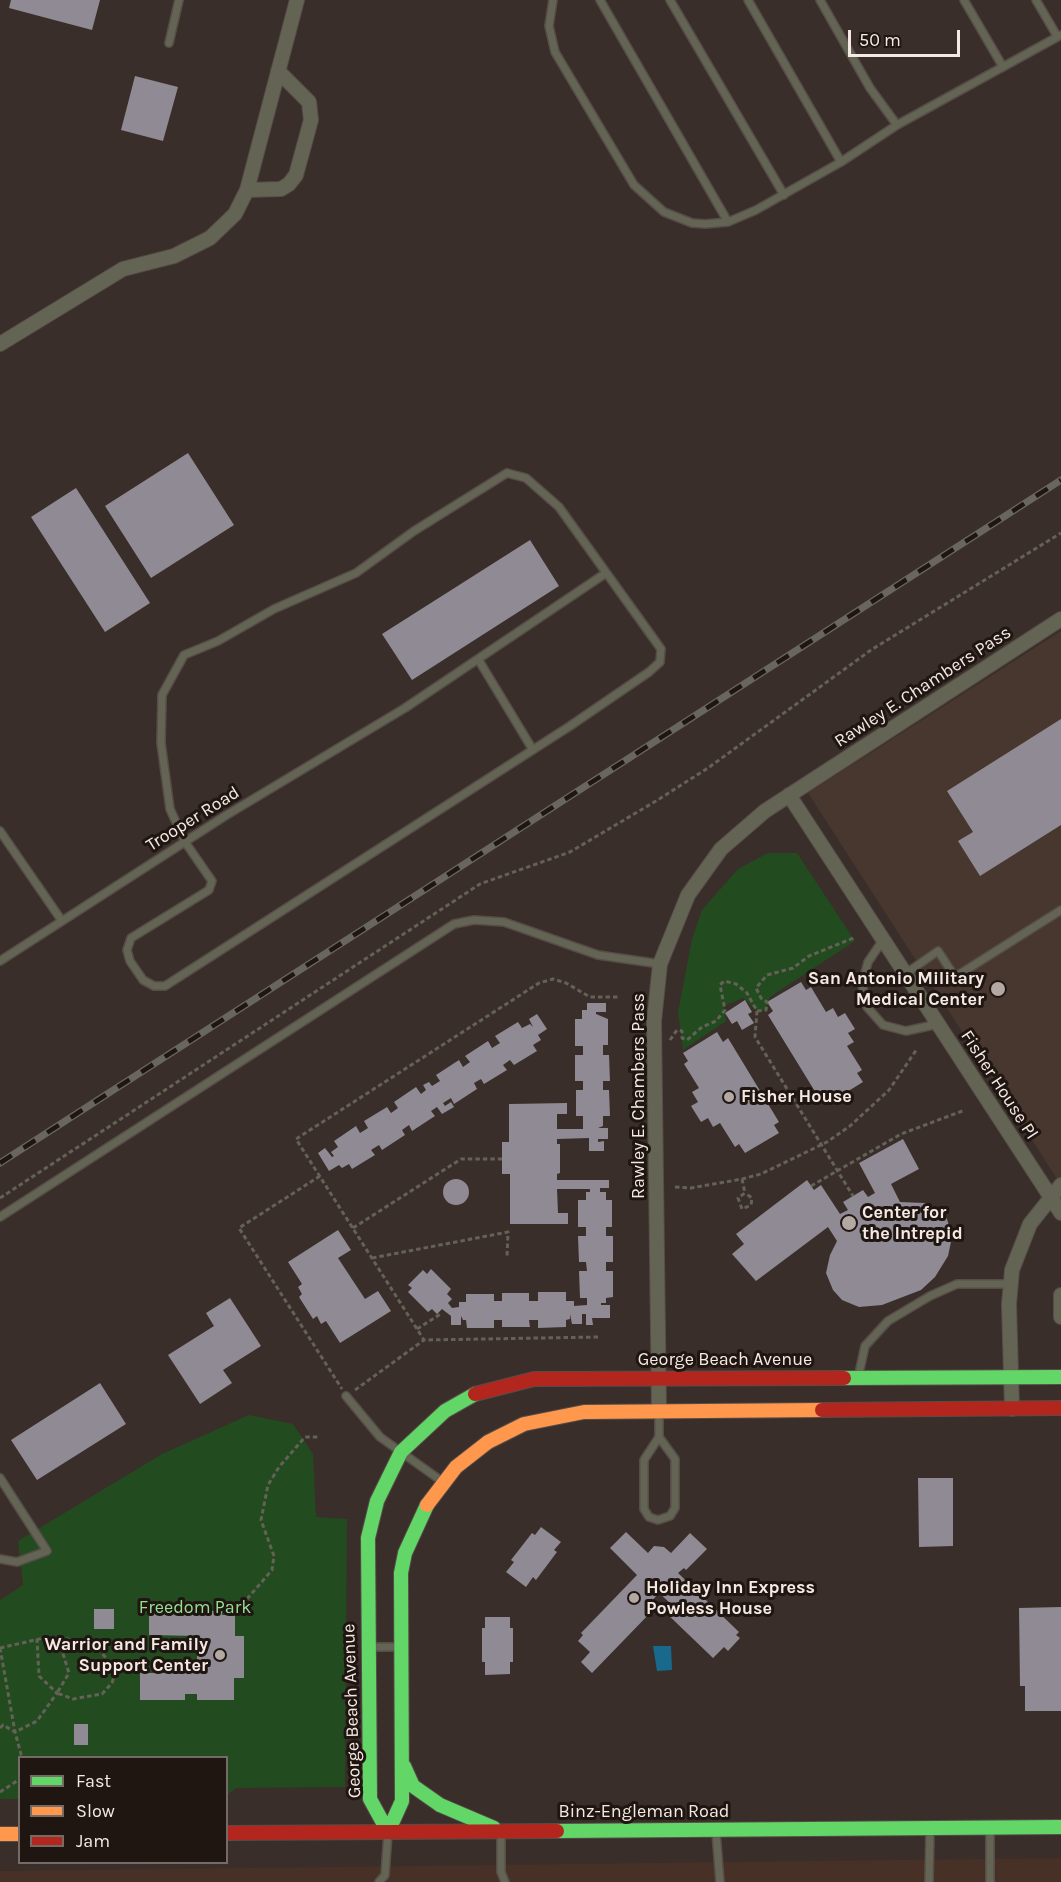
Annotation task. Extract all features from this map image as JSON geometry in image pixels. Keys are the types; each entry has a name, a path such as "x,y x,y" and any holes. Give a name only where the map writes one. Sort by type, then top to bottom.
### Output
{"street":[{"path":"0,344 123,269 174,256 210,238 235,214 247,190 297,0"},
{"path":"247,190 281,189 290,184 296,176 311,120 309,102 278,71"},
{"name":"Rawley E. Chambers Pass","path":"659,1411 654,1021 660,964 675,922 702,872 741,829 789,795 1061,619"},
{"name":"Fisher House Pl","path":"789,795 1061,1213"},
{"path":"1012,1409 1010,1284 1022,1239 1038,1210 1061,1185"},
{"path":"1061,1294 1061,1317"},
{"name":"George Beach Avenue","path":"388,1832 370,1799 367,1647 368,1539 376,1501 401,1452 445,1411 497,1386 534,1379 1061,1377"},
{"path":"388,1832 402,1801 401,1573 405,1553 420,1516 443,1482 456,1467 488,1442 524,1424 584,1412 1061,1408"},
{"path":"401,1760 413,1786 427,1796 440,1805 501,1831"},
{"name":"Binz-Engleman Road","path":"228,1833 1061,1827"},
{"path":"0,1834 18,1834"}],"lane":[{"path":"169,43 179,0"},
{"path":"553,0 549,26 555,52 634,185 652,203 678,219 705,224 728,222 784,195 841,162 897,125 1059,35 1036,0"},
{"path":"600,0 728,222"},
{"path":"670,0 784,195"},
{"path":"748,0 841,162"},
{"path":"820,0 870,88 897,125"},
{"path":"964,0 1003,67"},
{"path":"507,473 526,478 559,507 606,573 661,649 660,662 649,672 165,986 154,987 143,980 130,961 127,950 131,938 209,890 212,880 185,842 170,810 160,743 162,695 184,655 218,641 274,609 356,573 414,531 507,473"},
{"name":"Trooper Road","path":"0,961 185,842 405,708 606,573"},
{"path":"478,659 532,750"},
{"path":"0,831 62,921"},
{"path":"905,974 938,951 955,977 1061,910"},
{"path":"0,1217 454,924 474,920 504,922 598,955 660,964"},
{"path":"883,940 868,962 862,984 867,1007 883,1025 906,1031 938,1024"},
{"path":"858,1378 865,1346 888,1321 930,1296 957,1284 1010,1284"},
{"path":"346,1396 380,1437 443,1482"},
{"path":"659,1411 659,1437 644,1460 644,1509 649,1517 658,1520 670,1516 675,1508 675,1460 659,1437"},
{"path":"0,1478 47,1551 17,1562 0,1558"},
{"path":"367,1647 401,1647"},
{"path":"990,1827 990,1882"},
{"path":"929,1882 930,1828"},
{"path":"716,1829 720,1882"},
{"path":"501,1831 501,1872 505,1882"},
{"path":"379,1882 386,1875 388,1832"}],"path":[{"path":"0,1198 480,884 570,852 656,801 708,768 871,650 1061,533"},
{"path":"757,1011 766,1010 767,1002 761,998 756,988 767,975 793,968 809,956 856,937"},
{"path":"424,1340 296,1139 539,982 553,979 566,982 590,997 619,998"},
{"path":"670,1040 677,1030 682,1031 682,1038 687,1040 720,1016 725,1010 720,985 724,981 736,984 747,993 757,1011 755,1037 820,1146 853,1196"},
{"path":"675,1187 691,1188 761,1174 820,1146 850,1126 889,1090 917,1049"},
{"path":"811,1186 901,1134 965,1110"},
{"path":"353,1228 460,1159 502,1159"},
{"path":"320,1176 239,1228 346,1396 424,1340 598,1337"},
{"path":"742,1179 745,1193 752,1198 751,1205 742,1209 738,1198 745,1193"},
{"path":"372,1258 508,1232 507,1257"},
{"path":"417,1329 442,1313"},
{"path":"247,1599 272,1570 274,1556 267,1542 261,1520 268,1485 279,1467 305,1437 320,1437"},
{"path":"21,1756 0,1648 37,1640 58,1638 66,1638 78,1644 91,1640 116,1670 112,1683 102,1694 73,1699 57,1693 39,1676 37,1640"},
{"path":"15,1732 37,1721 69,1673 58,1638"},
{"path":"0,1728 3,1725 15,1732"},
{"path":"0,1792 18,1780"}],"shaded area":[{"name":"San Antonio Military Medical Center","path":"1061,631 1061,1185 808,793"},
{"path":"1061,1858 1061,1882 0,1882 0,1871"}],"green space":[{"path":"768,853 797,853 855,941 770,997 766,1010 757,1011 743,998 724,1006 726,1021 683,1050 678,1012 692,939 702,910 738,869"},
{"name":"Freedom Park","path":"249,1415 293,1424 313,1454 316,1517 347,1519 345,1787 236,1788 228,1794 228,1756 18,1756 18,1799 0,1799 0,1600 23,1585 18,1541 162,1454"}],"water":[{"path":"653,1646 671,1646 672,1670 657,1671"}],"building":[{"path":"11,0 100,0 92,30 9,8"},
{"path":"135,76 178,87 163,141 121,130"},
{"path":"188,453 234,525 151,578 105,506"},
{"path":"76,488 150,603 105,632 31,517"},
{"path":"530,540 559,586 412,680 382,634"},
{"path":"1061,719 1061,825 980,876 958,841 973,832 947,791"},
{"name":"Fisher House","path":"801,982 806,990 811,987 826,1012 833,1008 838,1017 845,1013 855,1029 848,1033 854,1042 847,1046 862,1070 857,1073 863,1082 829,1103 824,1095 819,1098 768,1015 773,1011 767,1002"},
{"path":"745,1000 752,1012 748,1014 754,1023 742,1030 737,1021 732,1024 725,1013"},
{"path":"587,1003 606,1003 606,1012 596,1012 596,1014 608,1019 608,1045 603,1045 603,1055 609,1055 610,1081 603,1081 603,1090 609,1090 610,1116 603,1116 603,1126 598,1128 608,1128 608,1139 598,1139 598,1142 604,1141 604,1151 589,1151 589,1138 557,1139 557,1144 560,1144 560,1173 557,1174 557,1180 609,1180 609,1188 600,1188 600,1192 606,1192 606,1200 612,1200 612,1227 606,1227 606,1236 613,1236 613,1262 606,1262 606,1271 613,1271 613,1297 606,1298 606,1303 601,1303 601,1305 610,1305 610,1318 592,1318 593,1325 586,1325 586,1314 582,1314 582,1324 572,1324 570,1314 570,1319 566,1320 566,1327 538,1328 538,1320 529,1320 530,1327 502,1327 502,1320 494,1320 494,1328 467,1328 466,1320 463,1320 461,1316 461,1325 451,1325 451,1316 442,1309 437,1314 432,1309 428,1312 408,1292 412,1288 408,1285 423,1270 427,1274 431,1269 451,1289 447,1294 452,1299 448,1303 452,1308 459,1307 459,1302 466,1302 466,1294 494,1294 494,1301 502,1301 502,1293 529,1293 529,1301 538,1301 538,1292 566,1292 566,1301 574,1301 574,1306 587,1305 587,1298 580,1298 579,1271 587,1271 586,1262 579,1262 578,1236 586,1236 586,1227 578,1227 578,1200 586,1200 586,1192 590,1192 590,1189 557,1189 558,1213 568,1213 568,1224 510,1224 510,1174 502,1174 502,1142 509,1142 509,1104 567,1103 567,1114 557,1114 557,1129 583,1129 583,1116 576,1116 576,1090 583,1090 583,1081 575,1081 575,1055 583,1055 583,1046 575,1046 575,1019 582,1019 582,1010 587,1010"},
{"path":"537,1014 547,1029 538,1035 541,1040 533,1045 537,1051 514,1065 510,1060 503,1065 507,1070 484,1084 481,1079 474,1083 477,1089 454,1104 451,1098 443,1103 445,1106 451,1102 454,1107 442,1114 437,1107 431,1111 435,1116 412,1131 409,1125 402,1130 405,1135 382,1150 379,1145 371,1150 375,1155 352,1169 349,1164 342,1168 339,1165 329,1171 318,1153 325,1148 332,1157 334,1156 331,1152 338,1147 334,1141 356,1126 360,1133 368,1128 364,1121 387,1107 391,1113 398,1108 394,1102 416,1087 421,1094 426,1090 423,1085 429,1082 432,1086 440,1081 436,1075 459,1060 463,1067 470,1062 465,1056 488,1041 492,1048 500,1043 495,1036 518,1022 522,1028 530,1024 533,1027 529,1019"},
{"name":"Fisher House","path":"717,1032 723,1042 728,1038 779,1122 774,1125 779,1133 745,1153 739,1144 735,1147 720,1123 713,1127 708,1118 701,1122 691,1106 698,1102 692,1092 699,1088 684,1064 688,1061 683,1053"},
{"name":"Center for the Intrepid","path":"903,1139 919,1169 891,1184 900,1202 925,1203 939,1209 947,1219 952,1237 948,1256 935,1277 921,1290 882,1305 859,1307 842,1300 833,1290 826,1273 830,1255 837,1241 828,1227 756,1281 732,1254 744,1244 736,1234 807,1180 814,1190 821,1185 840,1214 848,1210 843,1202 863,1190 868,1197 875,1193 859,1163"},
{"path":"456,1179 465,1183 469,1192 465,1201 456,1205 447,1201 443,1192 447,1183"},
{"path":"338,1230 351,1250 338,1258 365,1299 378,1291 391,1311 340,1343 326,1321 321,1324 317,1316 313,1319 299,1297 302,1294 298,1287 302,1284 288,1262"},
{"path":"230,1298 261,1346 223,1370 232,1383 200,1404 168,1355 214,1326 206,1313"},
{"path":"100,1383 126,1424 37,1480 11,1440"},
{"path":"918,1478 953,1478 953,1546 919,1547"},
{"path":"541,1527 561,1542 554,1550 557,1552 536,1580 533,1577 526,1587 506,1572 514,1562 511,1560 532,1533 535,1535"},
{"name":"Holiday Inn Express Powless House","path":"626,1532 648,1553 654,1546 664,1547 671,1553 690,1533 707,1549 686,1570 684,1568 678,1573 739,1632 736,1635 740,1638 728,1651 724,1647 713,1658 663,1610 670,1603 659,1593 649,1604 654,1609 592,1673 581,1662 590,1652 578,1641 583,1635 581,1633 637,1575 610,1548"},
{"path":"1061,1607 1061,1711 1025,1711 1025,1686 1020,1686 1019,1608"},
{"path":"94,1609 114,1609 114,1629 94,1629"},
{"name":"Warrior and Family Support Center","path":"149,1610 222,1611 222,1615 235,1615 235,1636 244,1636 244,1678 234,1678 234,1700 197,1700 197,1694 185,1694 185,1700 140,1700 140,1673 197,1673 197,1636 149,1635"},
{"path":"485,1617 510,1617 510,1628 513,1628 513,1662 510,1662 510,1674 485,1675 485,1662 482,1662 482,1628 485,1628"},
{"path":"74,1724 88,1724 88,1745 74,1745"}],"railway":[{"path":"0,1163 1061,480"}],"traffic: fast":[{"path":"844,1378 1061,1377"},
{"path":"388,1832 370,1799 368,1538 377,1501 401,1452 445,1411 475,1394"},
{"path":"388,1832 402,1801 401,1573 405,1553 427,1505"},
{"path":"404,1766 413,1786 440,1805 494,1828"},
{"path":"557,1831 1061,1827"}],"traffic: slow":[{"path":"427,1505 456,1467 488,1442 524,1424 584,1412 822,1410"},
{"path":"0,1834 18,1834"}],"traffic: jam":[{"path":"475,1394 534,1379 844,1378"},
{"path":"822,1410 1061,1408"},
{"path":"228,1833 557,1831"}],"place":[{"name":"San Antonio Military Medical Center","path":"998,989"},
{"name":"Fisher House","path":"729,1097"},
{"name":"Center for the Intrepid","path":"849,1223"},
{"name":"Holiday Inn Express Powless House","path":"634,1598"},
{"name":"Warrior and Family Support Center","path":"220,1655"}]}
